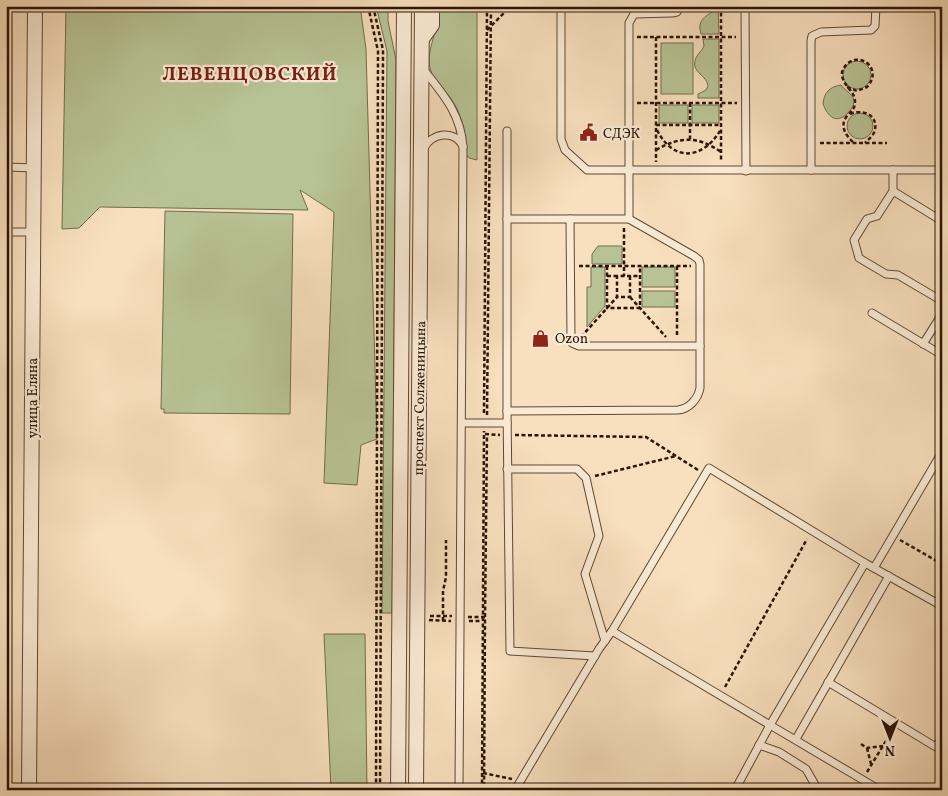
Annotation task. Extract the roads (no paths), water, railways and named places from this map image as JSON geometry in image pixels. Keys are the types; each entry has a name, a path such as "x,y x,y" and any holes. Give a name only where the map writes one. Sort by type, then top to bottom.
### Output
{"street":[{"name":"улица Еляна","path":"30,790 35,6"},
{"path":"395,6 395,24 404,38"},
{"name":"проспект Солженицына","path":"398,790 404,6"},
{"name":"проспект Солженицына","path":"416,790 422,6"},
{"path":"422,39 432,24 432,6"}],"lane":[{"path":"561,6 562,145 587,170 942,170"},
{"path":"626,219 629,171 629,23 634,14 672,13 677,12 680,6"},
{"path":"745,6 746,171"},
{"path":"811,170 812,36 821,32 871,30 875,26 876,6"},
{"path":"421,66 458,118 463,147 459,790"},
{"path":"507,131 507,469 510,651 595,656"},
{"path":"422,153 427,143 442,134 453,136 460,141 463,147"},
{"path":"6,167 34,168"},
{"path":"893,170 893,191 878,216 867,219 854,240 859,258 886,274 898,275 942,301"},
{"path":"893,191 942,220"},
{"path":"507,219 626,219 694,256 700,266 699,394 684,410 507,411"},
{"path":"570,219 572,344 579,346 700,346"},
{"path":"6,232 33,232"},
{"path":"872,313 942,355"},
{"path":"923,344 942,314"},
{"path":"462,423 507,423"},
{"path":"874,568 942,452"},
{"path":"514,790 709,468 865,563 942,606"},
{"path":"507,469 577,469 586,478 599,536 585,574 605,641"},
{"path":"735,790 770,725 865,563"},
{"path":"796,739 889,576"},
{"path":"612,631 880,790"},
{"path":"828,682 936,747 942,738"},
{"path":"760,745 779,752 806,769 818,790"}],"place":[{"name":"СДЭК","path":"589,133"},
{"name":"Ozon","path":"541,338"}],"district":[{"name":"ЛЕВЕНЦОВСКИЙ","path":"250,73"}]}
